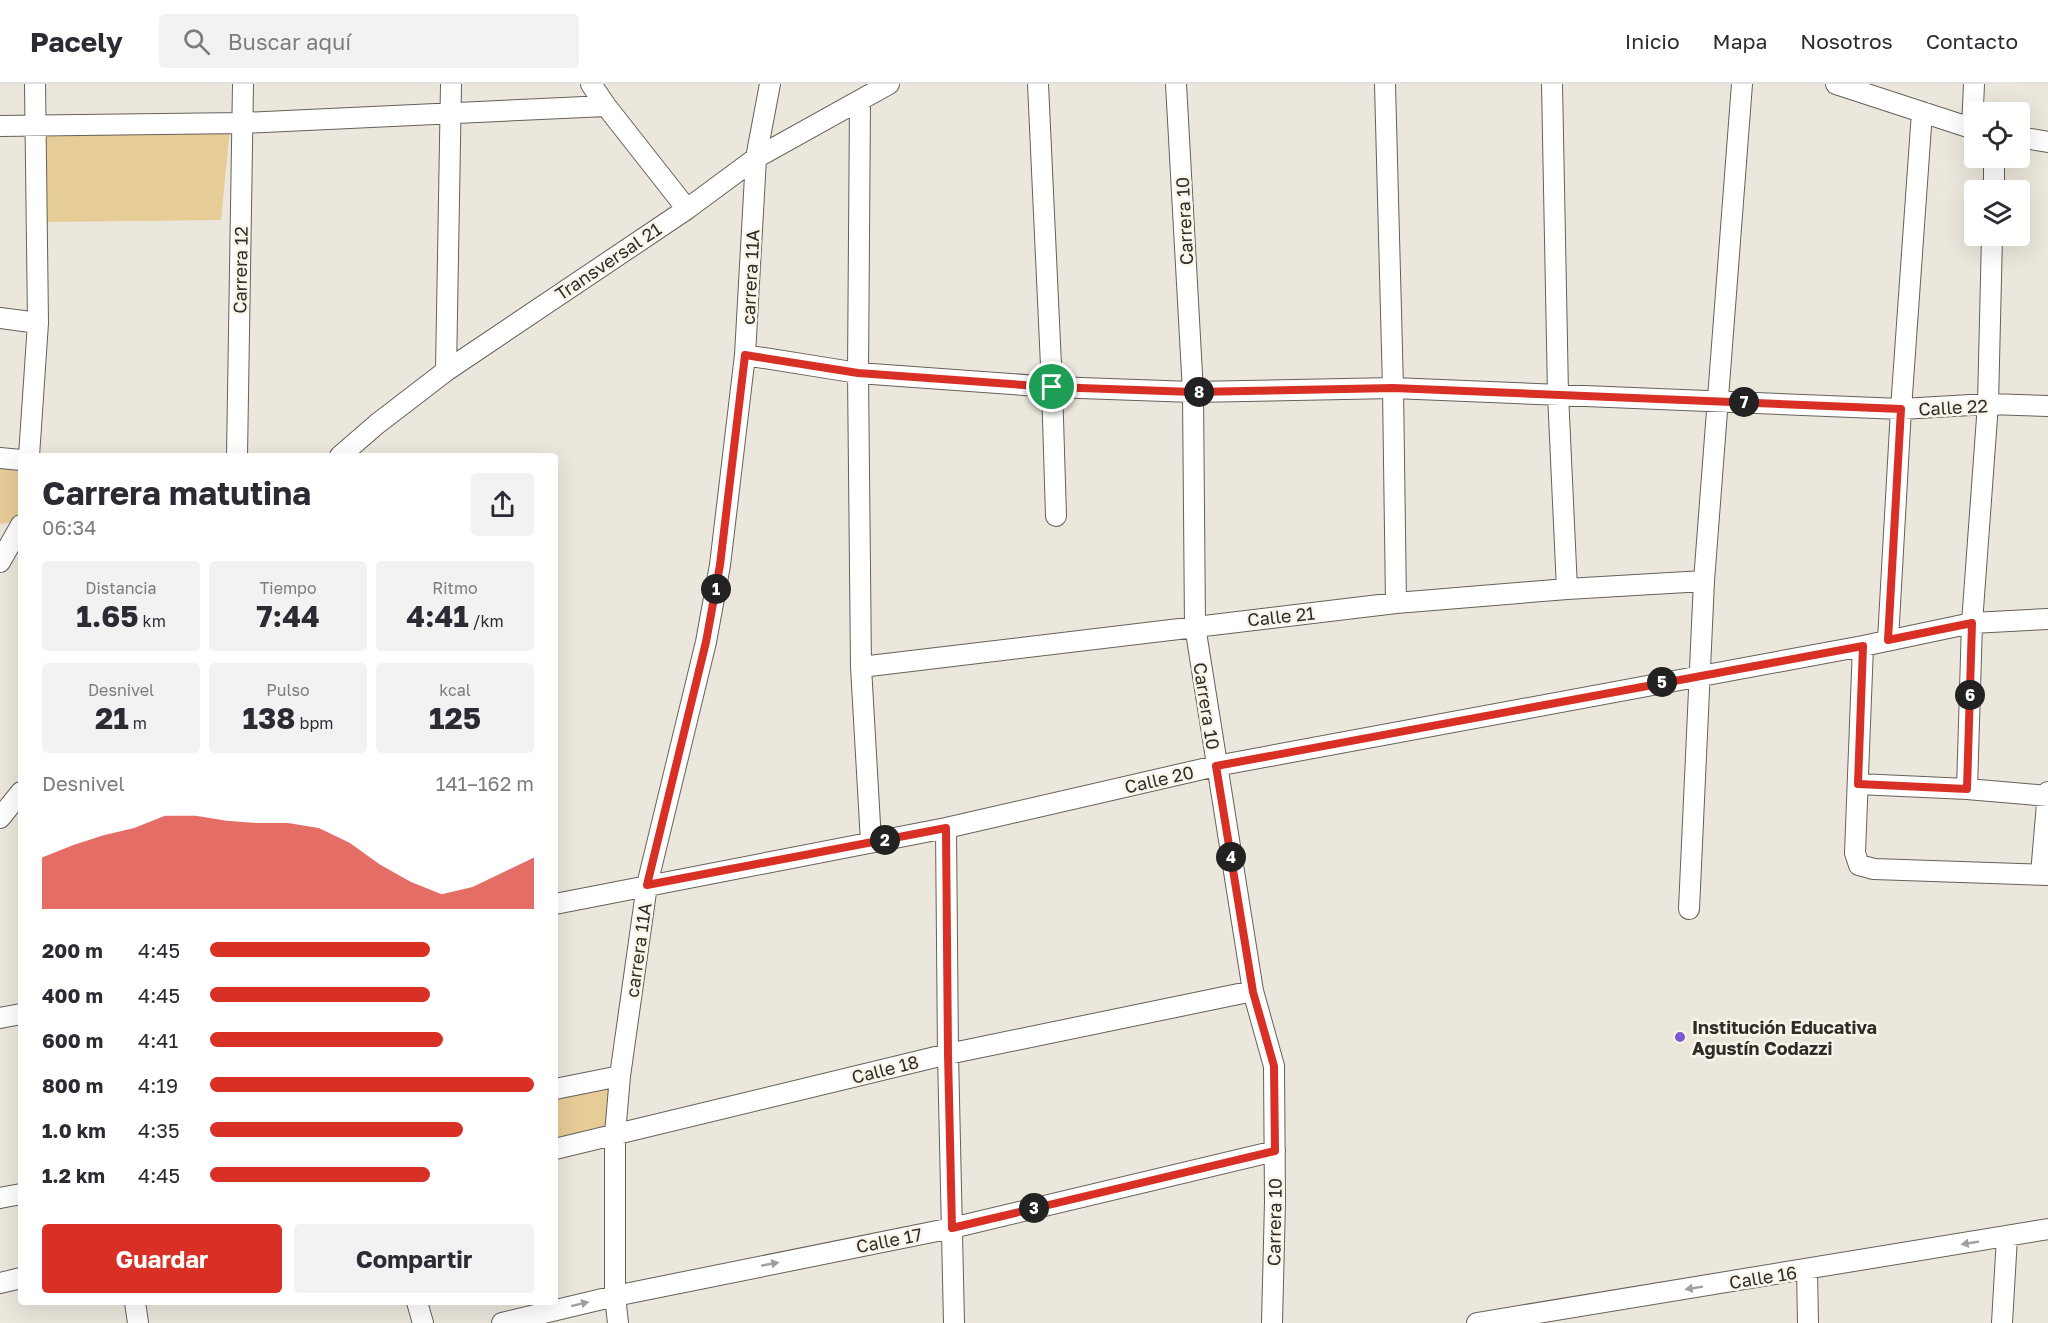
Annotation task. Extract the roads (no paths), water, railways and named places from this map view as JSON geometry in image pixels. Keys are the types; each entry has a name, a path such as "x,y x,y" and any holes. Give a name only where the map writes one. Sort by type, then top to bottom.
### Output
{"street":[{"path":"29,453 38,323 35,84"},
{"name":"Carrera 12","path":"237,453 243,84"},
{"path":"446,372 451,84"},
{"path":"591,84 687,209"},
{"name":"carrera 11A","path":"618,1323 615,1296 615,1134 620,1076 647,885 706,642 720,565 745,355 756,158 770,84"},
{"name":"Transversal 21","path":"343,453 376,424 446,372 687,209 756,158 889,84"},
{"path":"1038,84 1056,516"},
{"name":"Carrera 10","path":"1176,84 1193,392 1195,626 1253,992 1274,1066 1272,1323"},
{"path":"1384,84 1393,388 1396,603"},
{"path":"1552,84 1558,394 1567,589"},
{"path":"1689,909 1704,581 1742,84"},
{"path":"1839,84 1964,126"},
{"path":"1974,84 1974,102"},
{"path":"860,101 858,373 861,667 870,842"},
{"path":"0,126 242,123 606,106"},
{"path":"1888,640 1901,409 1922,112"},
{"path":"2030,139 2048,142"},
{"path":"1967,789 1972,623 1988,404 1992,246"},
{"path":"0,318 38,323"},
{"name":"Calle 22","path":"745,355 858,373 1052,387 1193,392 1393,388 1901,409 1988,404 2048,406"},
{"path":"0,458 18,460"},
{"path":"0,529 18,526"},
{"path":"0,562 18,530"},
{"name":"Calle 21","path":"861,667 1396,603 1704,581"},
{"name":"Calle 20","path":"558,903 946,828 1216,766 1863,646 1972,623 2048,619"},
{"path":"1858,784 2048,795 2044,874 1874,869 1859,865 1855,853 1863,646"},
{"path":"0,818 18,796"},
{"path":"946,828 954,1323"},
{"name":"Calle 18","path":"558,1148 948,1054 1253,992"},
{"path":"0,1018 18,1015"},
{"path":"558,1088 620,1076"},
{"name":"Calle 17","path":"502,1323 615,1296 952,1228 1275,1151"},
{"path":"0,1198 18,1195"},
{"name":"Calle 16","path":"1477,1323 2048,1229"},
{"path":"2002,1323 2007,1237"},
{"path":"1807,1269 1808,1323"},
{"path":"0,1283 18,1279"},
{"path":"135,1305 138,1323"},
{"path":"418,1305 423,1323"}],"place":[{"name":"Institución Educativa Agustín Codazzi","path":"1680,1037"}]}
